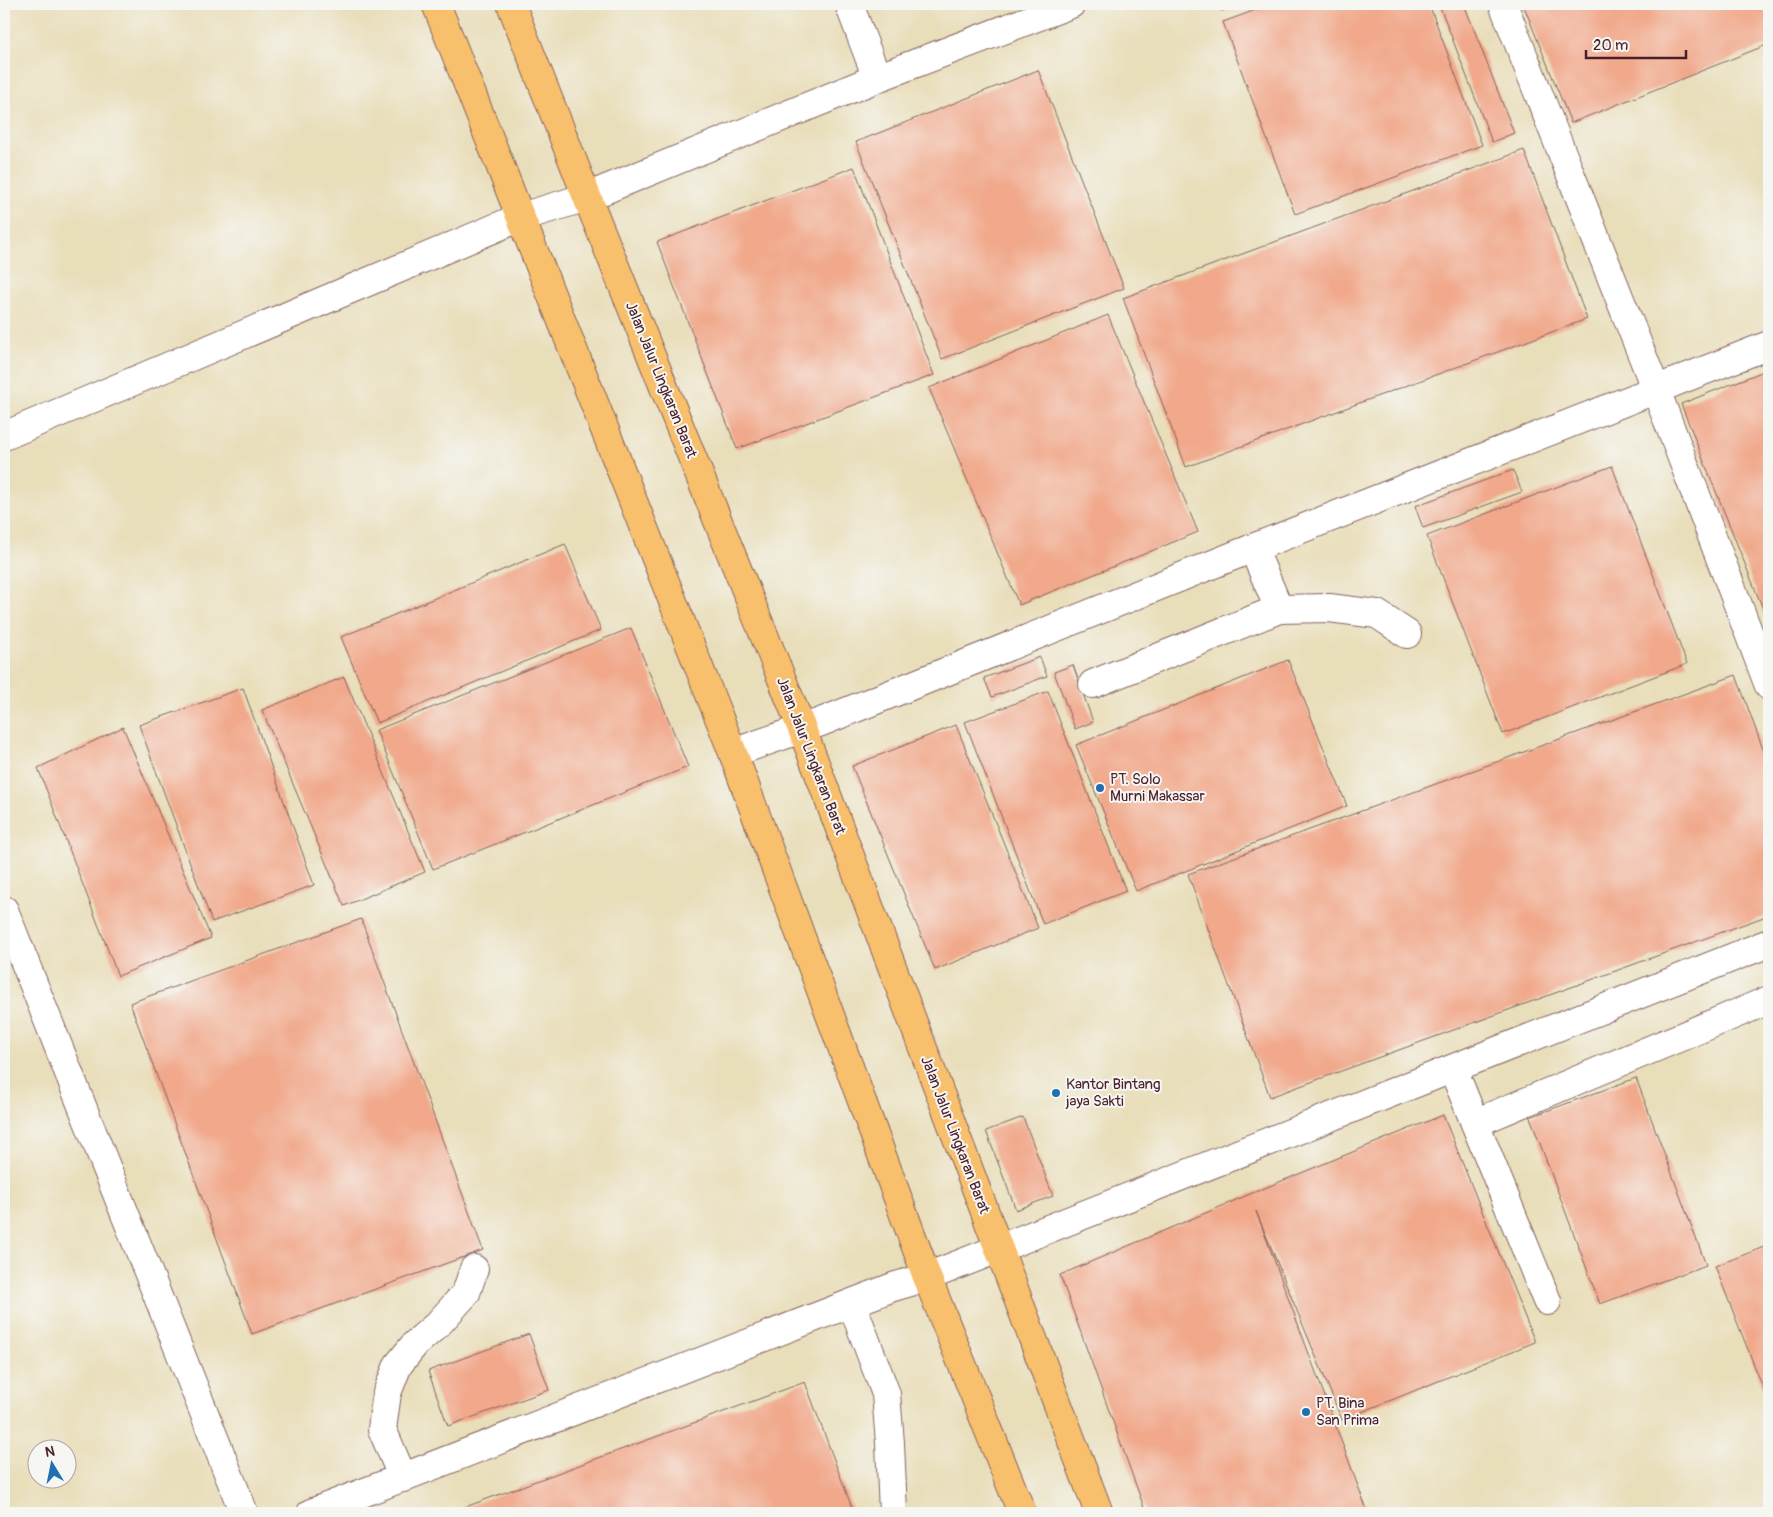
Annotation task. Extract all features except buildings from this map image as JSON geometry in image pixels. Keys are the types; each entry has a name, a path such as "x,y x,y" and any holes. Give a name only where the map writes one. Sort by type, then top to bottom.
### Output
{"main road":[{"path":"436,4 733,753 926,1277 1022,1513"},
{"name":"Jalan Jalur Lingkaran Barat","path":"511,4 802,730 1098,1513"}],"street":[{"path":"849,4 877,78"},
{"path":"4,436 521,217 587,197 877,78 1071,4"},
{"path":"1503,4 1656,390 1769,686"},
{"path":"733,753 802,730 1253,548 1769,345"},
{"path":"1253,548 1279,610"},
{"path":"1093,684 1279,610 1329,608 1377,614 1407,634"},
{"path":"4,910 244,1513"},
{"path":"311,1513 998,1249 1769,943"},
{"path":"1475,1122 1769,1000"},
{"path":"1453,1068 1547,1301"},
{"path":"403,1478 382,1429 387,1394 398,1365 415,1344 438,1324 466,1293 474,1269"},
{"path":"852,1304 886,1394 893,1513"}],"place":[{"name":"PT. Solo Murni Makassar","path":"1100,788"},
{"name":"Kantor Bintang jaya Sakti","path":"1056,1093"},
{"name":"PT. Bina San Prima","path":"1306,1412"}]}
